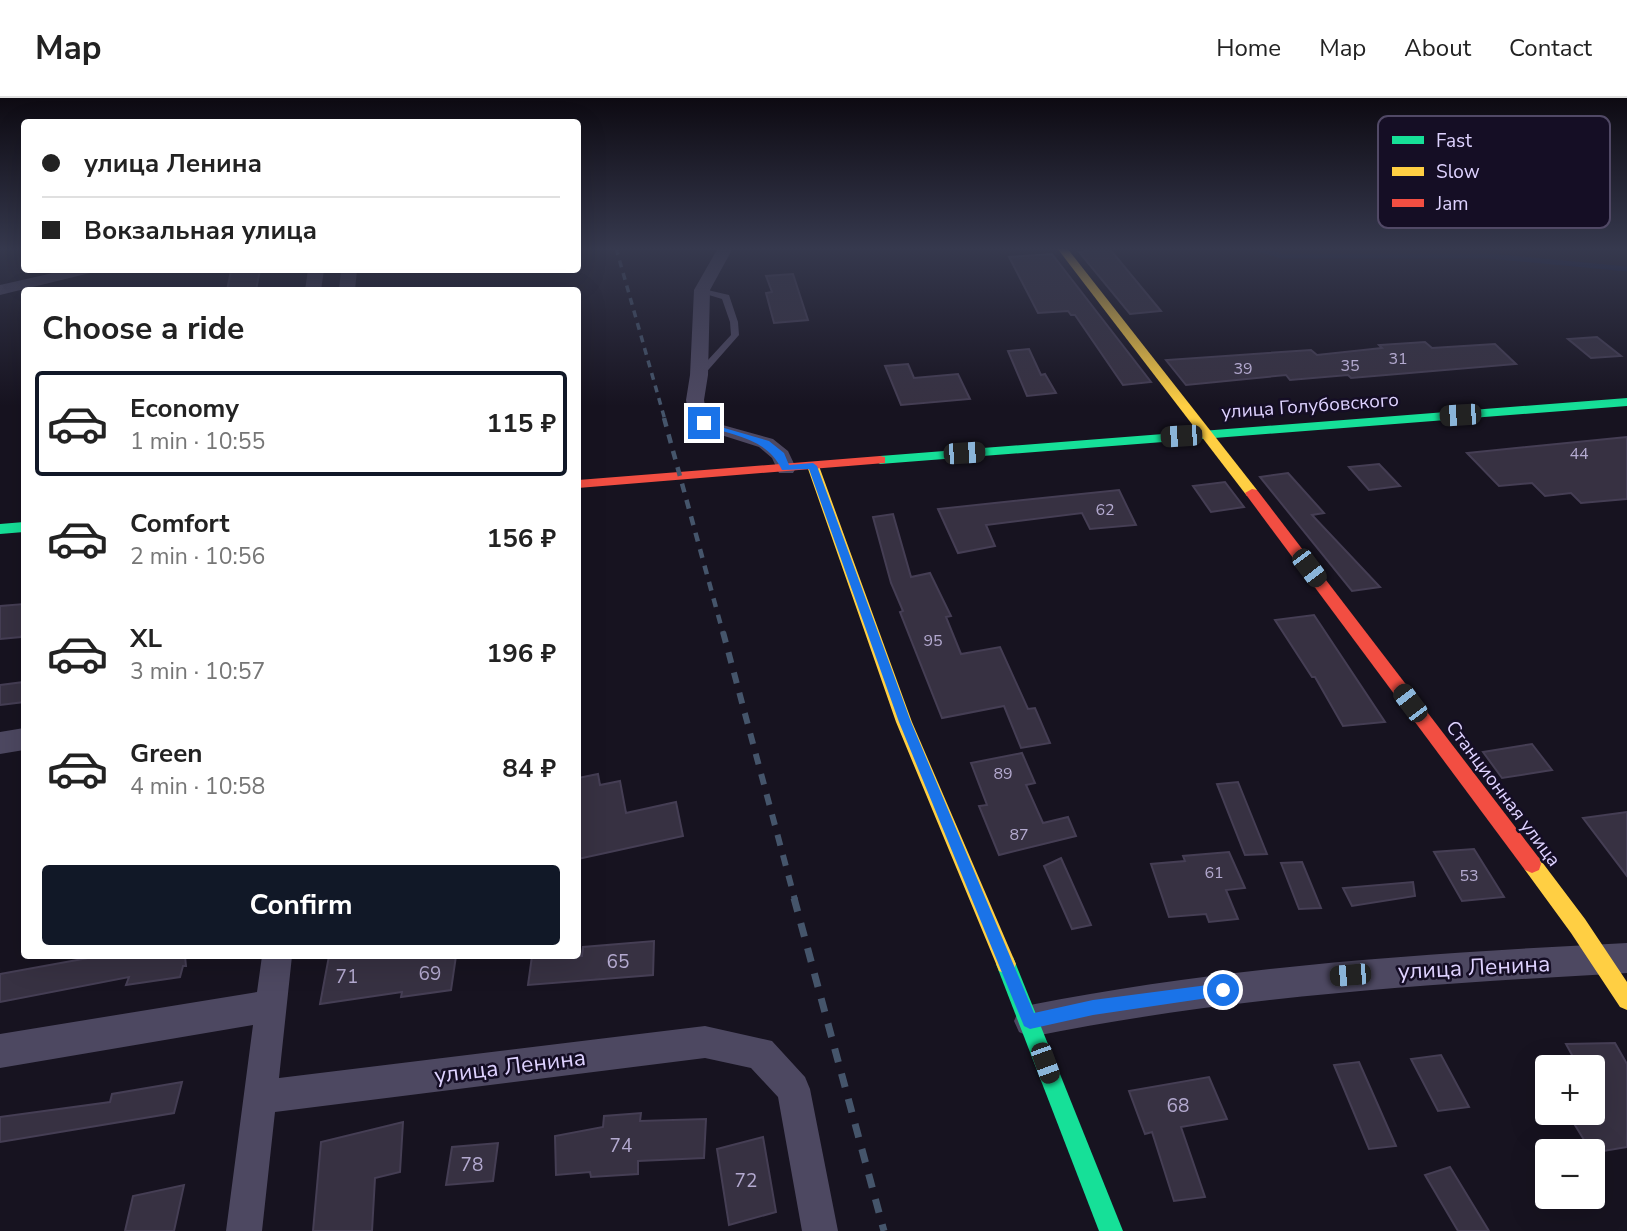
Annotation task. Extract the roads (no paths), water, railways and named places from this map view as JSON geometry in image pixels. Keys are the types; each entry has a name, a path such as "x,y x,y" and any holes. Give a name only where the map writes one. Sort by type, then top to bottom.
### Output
{"street":[{"path":"702,301 699,375 695,400 697,412 704,423 766,443 781,456 786,468"},
{"name":"Станционная улица","path":"1104,301 1614,959 1627,1000"},
{"name":"улица Голубовского","path":"581,484 1627,402"},
{"path":"813,466 905,722 1030,1021 1111,1231"},
{"path":"0,529 21,527"},
{"path":"0,743 21,740"},
{"path":"244,1231 277,959"},
{"name":"улица Ленина","path":"1030,1021 1093,1007 1327,977 1614,959"},
{"path":"0,1051 269,1006"},
{"name":"улица Ленина","path":"259,1097 705,1042 760,1053 793,1089 820,1231"}],"lane":[{"path":"699,375 735,335 734,321 727,301"}],"railway":[{"path":"631,301 665,420"},
{"path":"664,418 723,633"},
{"path":"723,632 795,900"},
{"path":"794,898 884,1231"}]}
